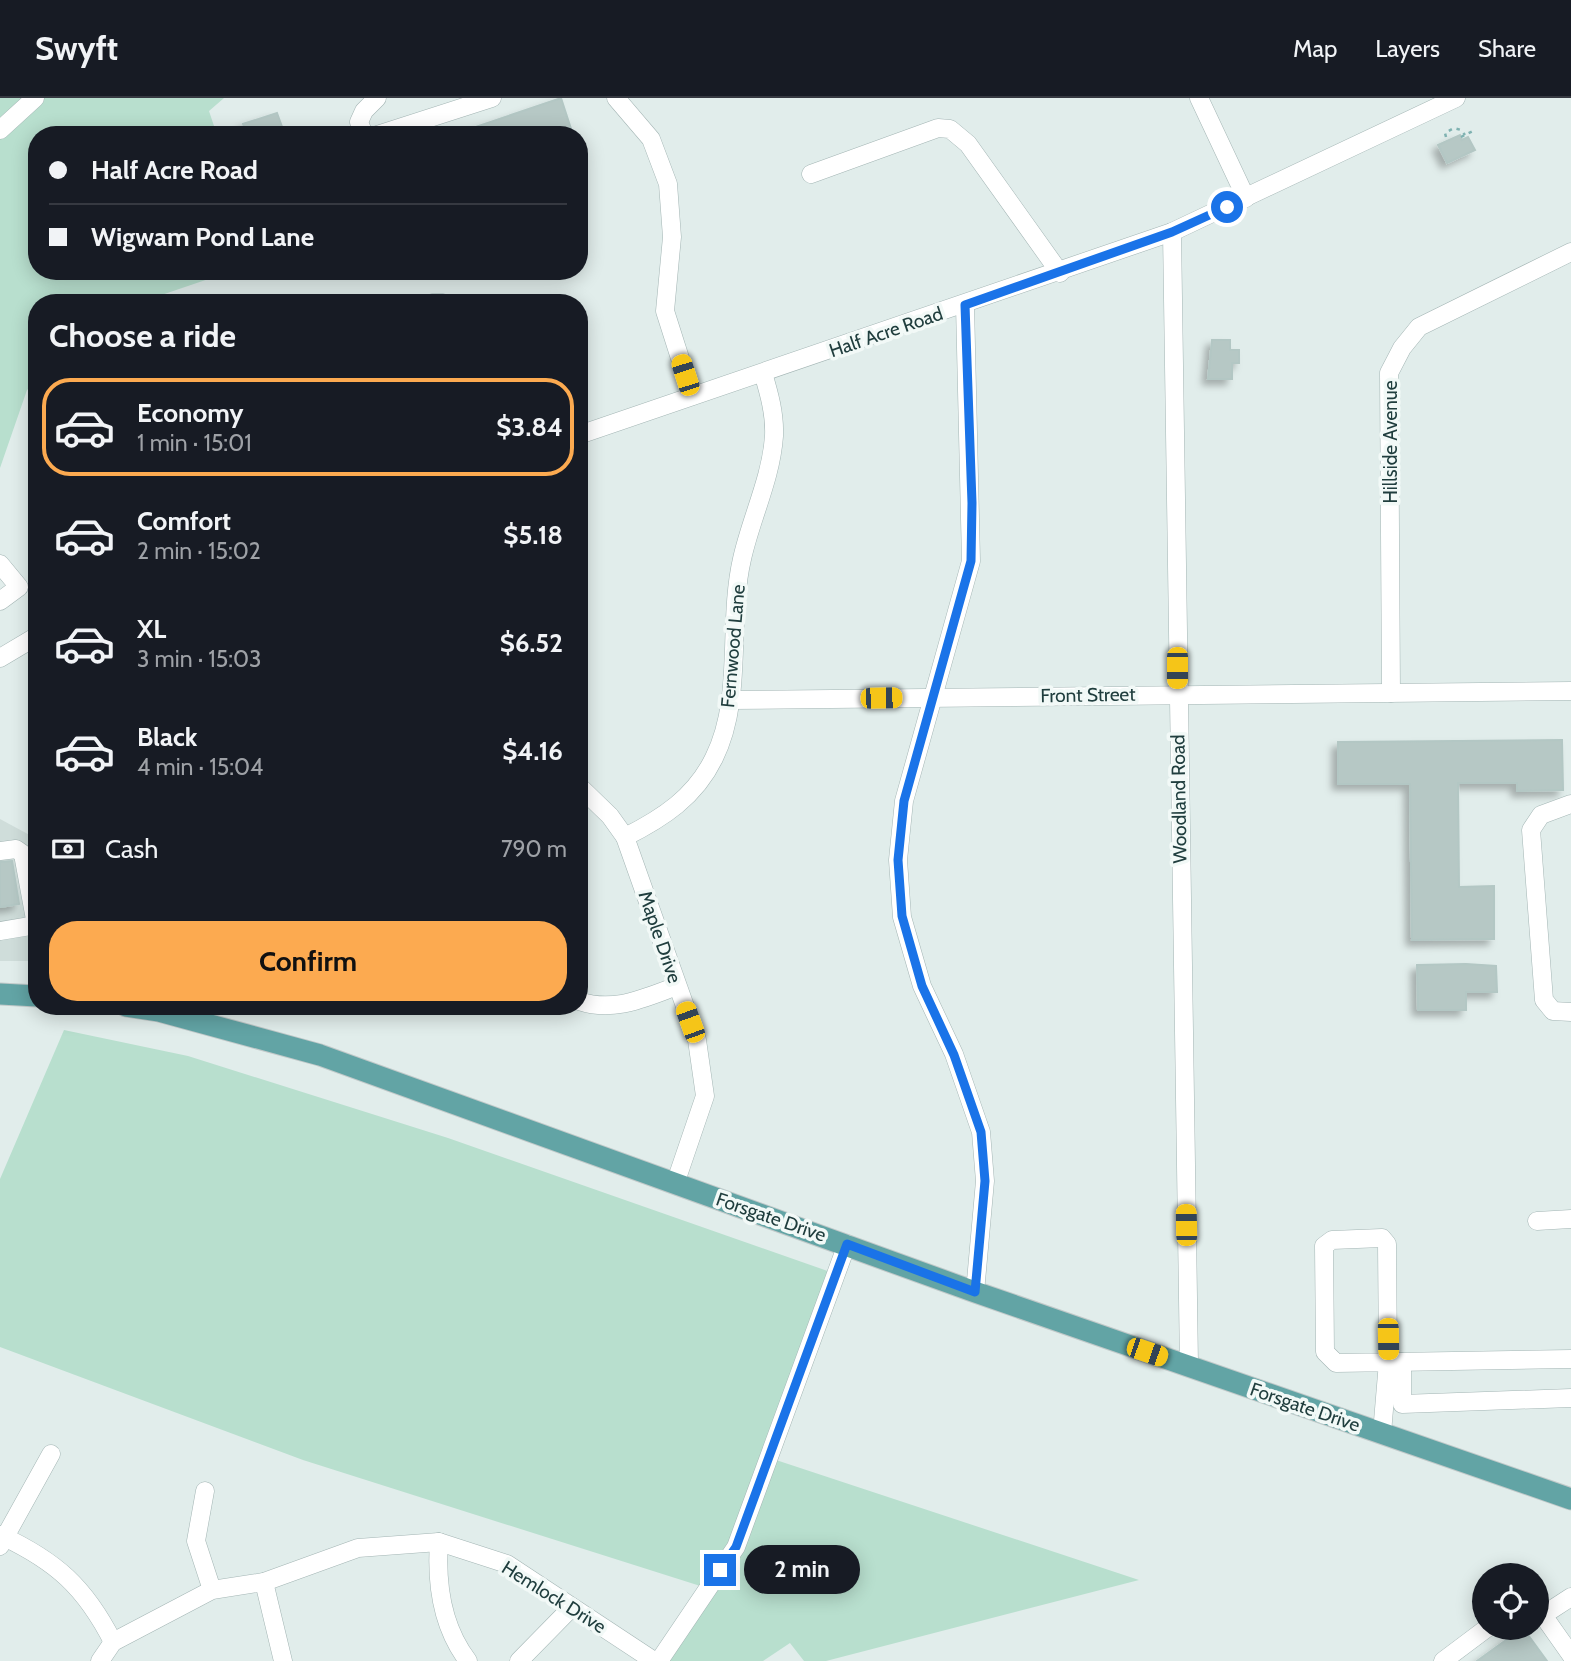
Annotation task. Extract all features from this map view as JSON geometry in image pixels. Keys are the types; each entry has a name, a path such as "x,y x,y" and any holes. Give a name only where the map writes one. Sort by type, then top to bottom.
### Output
{"main road":[{"path":"0,994 28,996"},
{"name":"Forsgate Drive","path":"174,1015 320,1055 975,1292 1571,1499"}],"street":[{"path":"0,130 35,98"},
{"path":"361,126 359,122 364,111 377,98"},
{"path":"616,98 651,139 668,184 673,237 665,311 692,396"},
{"path":"1199,98 1246,198"},
{"name":"Half Acre Road","path":"588,432 1060,273 1172,232 1456,98"},
{"path":"405,126 489,99"},
{"path":"811,174 938,128 950,129 968,144 1060,273"},
{"name":"Woodland Road","path":"1172,232 1189,1365"},
{"name":"Hillside Avenue","path":"1391,693 1389,373 1402,348 1419,327 1571,252"},
{"path":"965,305 972,503 971,561 904,801 898,860 902,916 922,986 954,1055 981,1132 985,1181 975,1292"},
{"name":"Fernwood Lane","path":"625,837 674,809 697,786 724,733 730,700 733,616 742,559 769,467 774,434 771,401 763,373"},
{"path":"0,564 19,587 0,601"},
{"path":"0,658 28,641"},
{"name":"Front Street","path":"730,700 1571,691"},
{"name":"Maple Drive","path":"588,795 610,816 625,837 697,1040 705,1096 675,1184"},
{"path":"1571,804 1541,816 1531,830 1544,1000 1553,1012 1571,1012"},
{"path":"0,851 16,849 23,855 28,883"},
{"path":"0,931 28,929"},
{"path":"588,1004 597,1007 631,1004 677,986"},
{"path":"1537,1221 1571,1219"},
{"path":"1571,1359 1395,1362 1336,1363 1325,1352 1324,1246 1332,1240 1382,1238 1387,1244 1395,1362 1402,1404 1571,1398"},
{"path":"659,1661 736,1547 847,1244"},
{"path":"1382,1433 1395,1362"},
{"path":"51,1454 1,1539 29,1549 72,1579 96,1609 113,1642"},
{"path":"205,1491 196,1541 212,1590"},
{"path":"439,1542 437,1573 444,1614 468,1661"},
{"name":"Hemlock Drive","path":"100,1661 113,1642 212,1590 264,1582 358,1548 439,1542 507,1564 654,1661"},
{"path":"264,1582 283,1661"},
{"path":"1549,1610 1571,1597"},
{"path":"519,1661 572,1607"},
{"path":"1549,1626 1571,1655"},
{"path":"1444,1660 1472,1639"}],"path":[{"path":"1446,137 1445,133 1454,128 1461,130 1463,136 1475,130"}],"shaded area":[{"path":"0,819 28,834 28,961 0,961"}],"green space":[{"path":"0,98 224,98 209,111 214,126 28,126 28,280 206,280 164,294 28,294 28,389 0,468"},
{"path":"64,1030 188,1056 448,1138 839,1275 773,1459 1139,1580 826,1661 804,1661 790,1643 763,1661 660,1661 713,1590 303,1460 0,1347 0,1179"}],"building":[{"path":"561,98 570,126 479,126"},
{"path":"277,113 282,126 244,126 243,124"},
{"path":"1460,135 1462,140 1468,137 1475,150 1447,163 1438,145"},
{"path":"1212,340 1230,340 1230,350 1239,350 1239,363 1232,363 1232,379 1208,379"},
{"path":"1562,740 1563,790 1517,791 1517,783 1458,783 1459,887 1494,886 1494,939 1412,940 1410,784 1338,784 1338,742"},
{"path":"12,861 19,904 0,907 0,862"},
{"path":"1417,965 1496,966 1497,992 1466,992 1466,1010 1418,1010"},
{"path":"1506,1640 1532,1640 1547,1661 1477,1661"}],"route":[{"path":"720,1570 736,1547 847,1244 975,1292 985,1181 981,1132 954,1055 922,986 902,916 898,860 904,801 971,561 972,503 965,305 1172,232 1227,207"}]}
